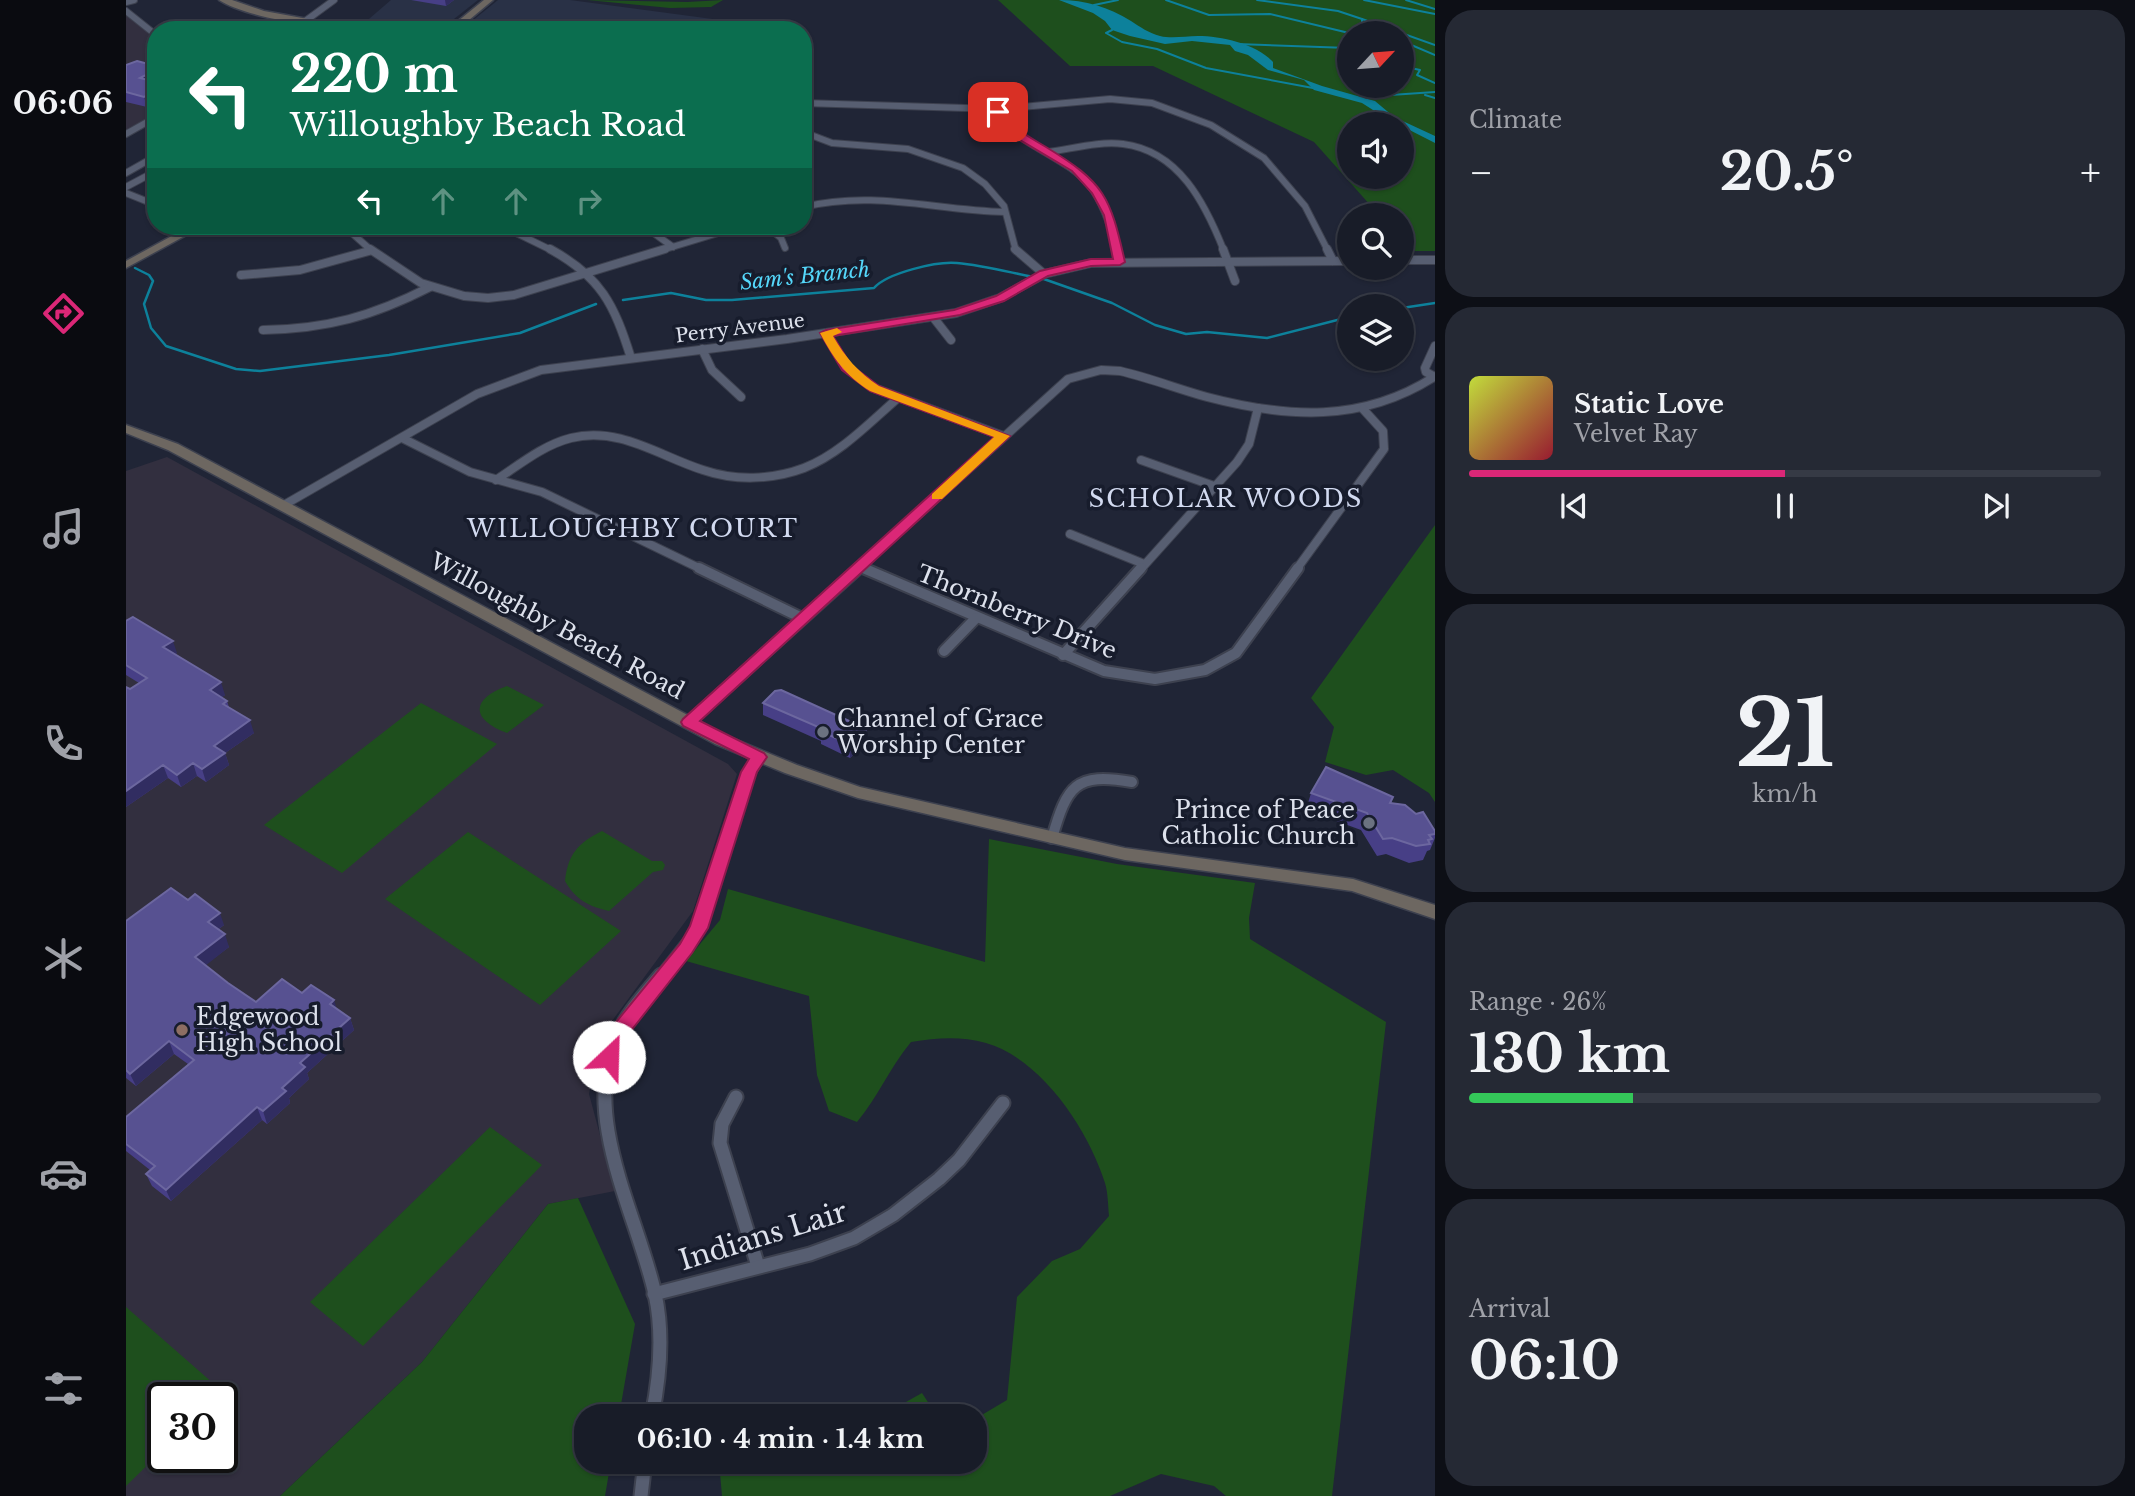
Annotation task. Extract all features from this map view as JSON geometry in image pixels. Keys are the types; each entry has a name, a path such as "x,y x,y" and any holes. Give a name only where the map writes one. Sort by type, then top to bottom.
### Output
{"street":[{"path":"126,2 134,0"},
{"path":"223,0 263,13 306,21 334,0"},
{"path":"462,21 489,0"},
{"path":"126,11 147,28"},
{"path":"812,103 998,109 1129,99 1152,103 1211,125 1250,147 1278,171 1305,206 1333,261"},
{"path":"998,109 1007,128 1075,169 1103,200 1120,262"},
{"path":"126,134 147,122"},
{"path":"812,137 832,143 908,149 950,162 985,184 999,199 1016,252 1044,274"},
{"path":"812,141 816,139"},
{"path":"1048,152 1125,144 1156,154 1171,165 1201,199 1235,281"},
{"path":"126,173 147,161"},
{"path":"126,187 147,176"},
{"path":"126,193 147,201"},
{"path":"812,205 834,199 878,197 948,209 1005,212"},
{"path":"126,265 181,235"},
{"path":"353,235 369,251 408,276 430,287 470,299 499,298 712,235"},
{"path":"519,235 571,262 586,273 610,301 631,358"},
{"path":"657,235 673,247"},
{"path":"777,235 785,248"},
{"path":"242,275 307,269 369,251"},
{"path":"1414,261 1435,260"},
{"name":"Perry Avenue","path":"284,505 477,394 513,379 559,366 933,317 986,304 1044,274 1091,263 1337,261"},
{"path":"263,330 299,330 351,322 387,309 430,287"},
{"path":"933,317 951,340"},
{"path":"826,333 838,356 856,377 898,398 1003,436"},
{"path":"689,722 1068,379 1101,370 1130,373 1207,397 1258,408 1315,412 1363,409 1405,396 1434,377 1426,372 1425,368 1435,346"},
{"path":"702,349 712,370 741,397"},
{"path":"496,480 557,442 603,434 637,441 704,471 748,477 777,475 814,464 898,398"},
{"path":"1063,656 1247,448 1258,408"},
{"name":"Thornberry Drive","path":"860,567 1063,656 1110,673 1149,679 1178,677 1204,670 1236,653 1384,449 1386,441 1380,425 1363,409"},
{"name":"Willoughby Beach Road","path":"126,429 173,447 759,757 858,792 1052,838 1161,860 1353,885 1435,912"},
{"path":"402,438 470,472 541,492 802,618"},
{"path":"1141,460 1214,486"},
{"path":"1070,534 1144,564"},
{"path":"944,651 976,618"},
{"path":"655,1404 661,1374 661,1339 654,1294 607,1115 609,1057 619,1032 699,928 750,772 759,757"},
{"path":"1052,838 1065,793 1072,787 1096,778 1132,782"},
{"path":"736,1097 722,1124 720,1143 758,1266"},
{"name":"Indians Lair","path":"654,1294 810,1254 854,1238 893,1215 960,1160 1003,1103"},
{"path":"640,1496 643,1474"}],"shaded area":[{"path":"391,0 478,0 451,21 367,21"},
{"path":"498,0 570,0 728,21 472,21"},
{"path":"126,15 147,31 147,120 126,131"},
{"path":"167,457 728,764 737,774 693,911 612,1021 597,1055 589,1094 615,1191 548,1204 422,1362 280,1496 126,1496 126,471"}],"green space":[{"path":"587,0 723,0 711,7 670,8"},
{"path":"998,0 1435,0 1435,251 1414,251 1414,203 1368,203 1356,189 1414,189 1414,112 1337,112 1337,168 1314,142 1153,66 1070,66"},
{"path":"1435,525 1435,802 1429,793 1393,770 1366,775 1325,762 1334,727 1311,698"},
{"path":"507,686 544,705 507,733 487,722 481,716 480,710 486,697"},
{"path":"421,703 497,744 342,873 264,825"},
{"path":"602,831 652,861 662,861 665,865 663,870 653,872 609,911 583,901 565,881 569,863 576,850"},
{"path":"468,832 621,931 540,1005 385,899"},
{"path":"989,839 1117,864 1255,883 1249,918 1250,939 1386,1022 1332,1496 1226,1496 1214,1486 1161,1474 1110,1496 722,1496 720,1474 987,1474 987,1412 1007,1400 1017,1297 1052,1261 1080,1249 1109,1216 1105,1183 1088,1141 1044,1081 1007,1051 967,1039 911,1042 857,1122 829,1111 817,1075 809,996 686,961 720,920 728,889 985,962"},
{"path":"490,1127 542,1165 363,1346 310,1302"},
{"path":"578,1198 635,1324 621,1404 574,1404 574,1474 609,1474 605,1496 280,1496 422,1362 548,1204"},
{"path":"126,1307 212,1382 147,1382 147,1466 126,1486"},
{"path":"922,1393 929,1404 902,1404"}],"water":[{"path":"1059,0 1078,1 1105,8 1160,36 1228,39 1258,50 1273,62 1273,68 1337,90 1337,96 1314,90 1304,80 1268,70 1248,55 1235,51 1230,45 1192,41 1165,44 1130,36 1112,30 1093,13"},
{"path":"1344,98 1375,101 1388,112 1376,112 1362,103"},
{"path":"1414,126 1435,136 1435,143 1414,132"}],"building":[{"path":"137,61 147,64 147,74 140,78 147,80 147,96 126,92 126,65"},
{"path":"133,617 173,641 163,647 221,682 210,690 227,701 223,704 250,720 214,746 225,753 202,769 193,763 177,775 163,765 126,791 126,687 130,689 147,678 126,665 126,621"},
{"path":"781,690 867,729 850,745 821,731 823,729 763,703 775,691"},
{"path":"1326,767 1393,797 1390,803 1405,805 1416,814 1423,812 1435,831 1435,834 1429,835 1432,839 1428,840 1430,844 1416,846 1392,838 1383,839 1367,813 1311,793"},
{"name":"Edgewood High School","path":"171,888 188,900 195,894 220,913 208,922 225,934 195,957 228,983 256,1002 282,979 302,993 311,985 334,1000 330,1004 350,1018 300,1063 305,1067 282,1088 286,1091 263,1111 257,1107 166,1190 146,1174 155,1166 126,1144 126,1117 194,1060 169,1041 130,1074 126,1070 126,921"}],"waterway":[{"path":"1094,5 1118,0"},
{"path":"1166,0 1209,15 1270,14 1337,30"},
{"path":"1257,0 1338,11 1362,19"},
{"path":"1364,0 1435,14"},
{"path":"1406,0 1435,9"},
{"path":"1362,19 1435,45"},
{"path":"1112,30 1106,33 1122,42 1157,49 1206,68 1313,88"},
{"path":"1237,44 1337,48"},
{"path":"1414,46 1435,55"},
{"path":"1414,69 1420,70 1417,75 1435,83"},
{"path":"1414,93 1435,92"},
{"path":"1425,95 1435,98"},
{"name":"Sam's Branch","path":"623,300 671,293 706,300 732,300 874,288 901,273 948,263 976,265 1033,277"},
{"name":"Sam's Branch","path":"135,268 149,275 153,281 144,304 151,328 166,346 236,369 260,371 389,355 520,333 596,304"},
{"name":"Sam's Branch","path":"1041,278 1112,303 1155,325 1186,334 1207,332 1267,338 1337,320"},
{"name":"Sam's Branch","path":"1414,306 1435,303"}],"slow traffic":[{"path":"837,332 826,333 838,356 856,377 898,398 1003,436 937,497"}],"place":[{"name":"Channel of Grace Worship Center","path":"823,732"},
{"name":"Prince of Peace Catholic Church","path":"1369,823"},
{"name":"Edgewood High School","path":"182,1030"}],"district":[{"name":"SCHOLAR WOODS","path":"1226,498"},
{"name":"WILLOUGHBY COURT","path":"633,528"}],"route":[{"path":"609,1057 619,1032 699,928 750,772 759,757 689,722 1003,436 874,388 846,367 826,333 956,313 1000,298 1044,274 1063,268 1120,262 1109,215 1097,191 1062,160 1014,134 1002,122 998,112"}]}
